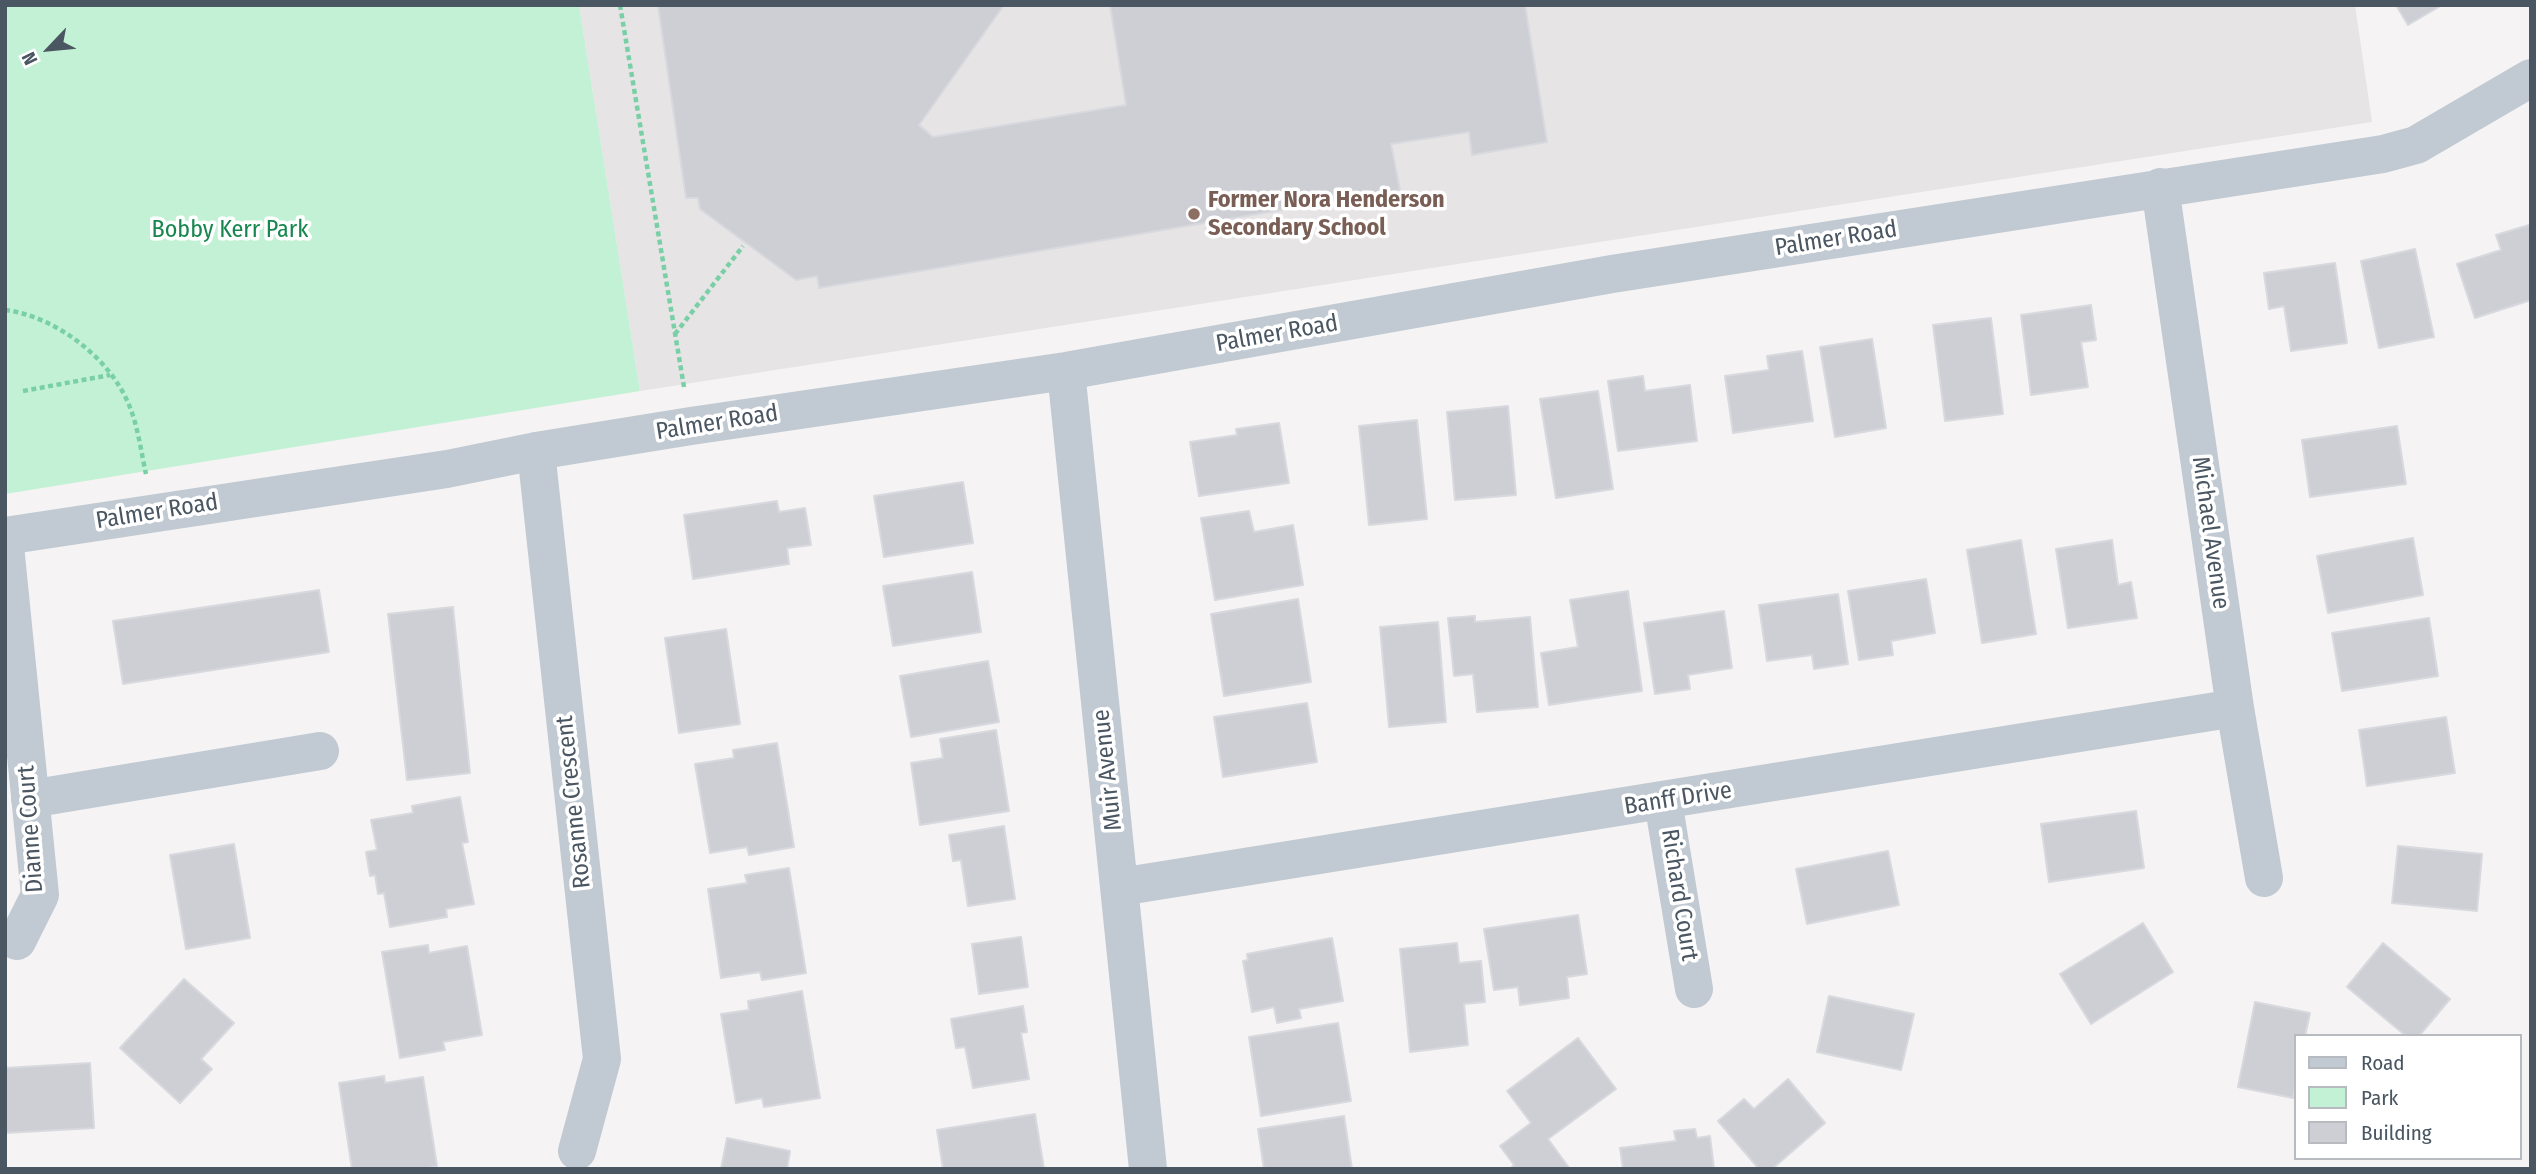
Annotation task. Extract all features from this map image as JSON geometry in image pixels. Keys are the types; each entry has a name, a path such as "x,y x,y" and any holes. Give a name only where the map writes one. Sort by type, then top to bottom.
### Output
{"street":[{"name":"Palmer Road","path":"5,536 447,469 536,451 691,426 1066,371 1612,274 2160,187 2383,155 2416,145 2531,78"},
{"name":"Michael Avenue","path":"2160,187 2235,708 2264,878"},
{"name":"Muir Avenue","path":"1066,371 1148,1169"},
{"name":"Rosanne Crescent","path":"536,451 602,1059 577,1151"},
{"name":"Dianne Court","path":"5,546 40,895 18,941"},
{"name":"Banff Drive","path":"1120,887 2235,708"},
{"path":"30,799 320,751"},
{"name":"Richard Court","path":"1663,801 1694,989"}],"path":[{"path":"620,5 691,426"},
{"path":"675,334 743,246"},
{"path":"5,310 23,312 54,326 89,351 111,375 129,405 156,512"},
{"path":"23,391 111,375"}],"shaded area":[{"name":"Former Nora Henderson Secondary School","path":"579,5 2355,5 2372,122 640,391"}],"green space":[{"name":"Bobby Kerr Park","path":"5,5 579,5 640,391 5,494"}],"building":[{"path":"658,5 1004,5 919,125 933,137 1126,105 1110,5 1525,5 1547,142 1472,155 1469,132 1391,144 1400,190 819,288 817,276 796,280 700,209 698,198 686,198"},
{"path":"2396,5 2442,5 2408,25"},
{"path":"2529,225 2531,300 2475,318 2457,264 2501,250 2496,235"},
{"path":"2415,249 2434,337 2379,348 2361,261"},
{"path":"2335,263 2347,343 2291,351 2284,306 2269,309 2264,273"},
{"path":"2091,305 2096,340 2081,342 2088,387 2031,395 2021,315"},
{"path":"1991,318 2003,414 1945,421 1933,325"},
{"path":"1872,339 1886,428 1835,437 1820,347"},
{"path":"1802,351 1813,421 1733,433 1725,376 1769,370 1767,356"},
{"path":"1643,376 1645,391 1690,385 1697,441 1618,451 1608,381"},
{"path":"1598,391 1613,489 1556,498 1540,399"},
{"path":"1508,406 1516,495 1455,500 1447,412"},
{"path":"1417,420 1427,519 1369,525 1359,426"},
{"path":"1279,423 1289,483 1199,496 1190,442 1237,435 1236,429"},
{"path":"2397,426 2406,484 2310,497 2302,440"},
{"path":"963,482 973,543 884,557 874,496"},
{"path":"777,501 779,512 805,508 811,545 787,548 789,564 693,579 684,515"},
{"path":"1249,511 1254,532 1293,525 1303,585 1215,600 1201,518"},
{"path":"2413,538 2423,595 2328,613 2317,556"},
{"path":"2021,540 2036,634 1982,643 1967,550"},
{"path":"2112,540 2118,585 2131,582 2137,618 2068,628 2056,549"},
{"path":"972,572 981,632 893,646 883,586"},
{"path":"1926,579 1935,633 1891,641 1893,655 1859,660 1848,591"},
{"path":"319,590 329,652 123,684 113,621"},
{"path":"1628,591 1642,691 1549,705 1541,653 1578,647 1570,600"},
{"path":"1838,594 1848,664 1814,669 1812,655 1767,661 1759,605"},
{"path":"1298,599 1311,682 1224,696 1211,614"},
{"path":"453,607 470,773 407,780 388,614"},
{"path":"1724,611 1732,668 1688,675 1690,689 1655,694 1644,623"},
{"path":"1475,616 1475,622 1530,617 1538,707 1477,712 1473,674 1454,676 1448,618"},
{"path":"2429,618 2438,676 2342,691 2332,633"},
{"path":"1438,622 1446,722 1389,727 1380,627"},
{"path":"726,629 740,724 679,733 665,638"},
{"path":"988,661 999,722 911,737 900,676"},
{"path":"1307,703 1317,762 1223,777 1214,717"},
{"path":"2446,717 2455,773 2367,786 2359,730"},
{"path":"996,730 1009,811 920,825 911,763 943,758 940,739"},
{"path":"777,743 794,847 749,855 747,847 710,853 695,764 734,758 733,750"},
{"path":"460,797 468,842 462,843 474,904 446,909 447,917 390,927 384,893 378,894 375,875 370,876 366,852 377,850 371,820 413,813 412,806"},
{"path":"2136,811 2144,868 2049,882 2041,824"},
{"path":"1004,826 1015,899 968,906 961,860 953,861 949,835"},
{"path":"234,844 250,938 186,949 170,855"},
{"path":"2398,846 2482,854 2477,911 2392,903"},
{"path":"1888,851 1899,905 1807,924 1796,869"},
{"path":"789,868 806,973 762,980 760,972 721,978 708,889 747,883 745,875"},
{"path":"1578,915 1587,974 1567,977 1569,998 1520,1005 1518,987 1494,990 1484,929"},
{"path":"2143,923 2173,972 2091,1024 2060,974"},
{"path":"1021,937 1028,987 979,994 972,944"},
{"path":"1332,938 1343,1001 1299,1009 1301,1018 1277,1023 1274,1007 1252,1012 1243,961 1248,960 1247,954"},
{"path":"1457,943 1459,963 1481,961 1485,1002 1464,1004 1468,1045 1410,1052 1400,949"},
{"path":"2383,943 2450,999 2421,1034 2404,1034 2347,987"},
{"path":"428,945 429,953 467,946 482,1035 443,1042 445,1050 400,1058 382,952"},
{"path":"184,979 234,1023 201,1059 212,1069 180,1103 120,1048"},
{"path":"802,991 820,1098 764,1107 762,1098 736,1103 721,1014 749,1010 748,1001"},
{"path":"1829,996 1914,1014 1901,1070 1817,1052"},
{"path":"2255,1002 2310,1013 2305,1034 2294,1034 2293,1098 2238,1087"},
{"path":"1023,1006 1027,1032 1021,1033 1029,1079 973,1088 965,1047 956,1048 951,1019"},
{"path":"1338,1023 1351,1101 1261,1116 1249,1037"},
{"path":"1578,1038 1616,1089 1548,1139 1570,1169 1510,1169 1514,1165 1500,1146 1531,1123 1507,1091"},
{"path":"90,1063 94,1128 5,1133 5,1068"},
{"path":"384,1076 385,1083 423,1077 437,1166 423,1169 352,1169 339,1083"},
{"path":"1788,1079 1825,1123 1772,1169 1759,1169 1718,1121 1744,1099 1754,1109"},
{"path":"1035,1114 1044,1169 943,1169 937,1130"},
{"path":"1344,1116 1352,1169 1264,1169 1258,1129"},
{"path":"1695,1129 1697,1138 1710,1136 1714,1169 1623,1169 1620,1148 1676,1141 1674,1131"},
{"path":"727,1138 790,1151 787,1169 721,1169"}],"place":[{"name":"Former Nora Henderson Secondary School","path":"1194,214"}]}
